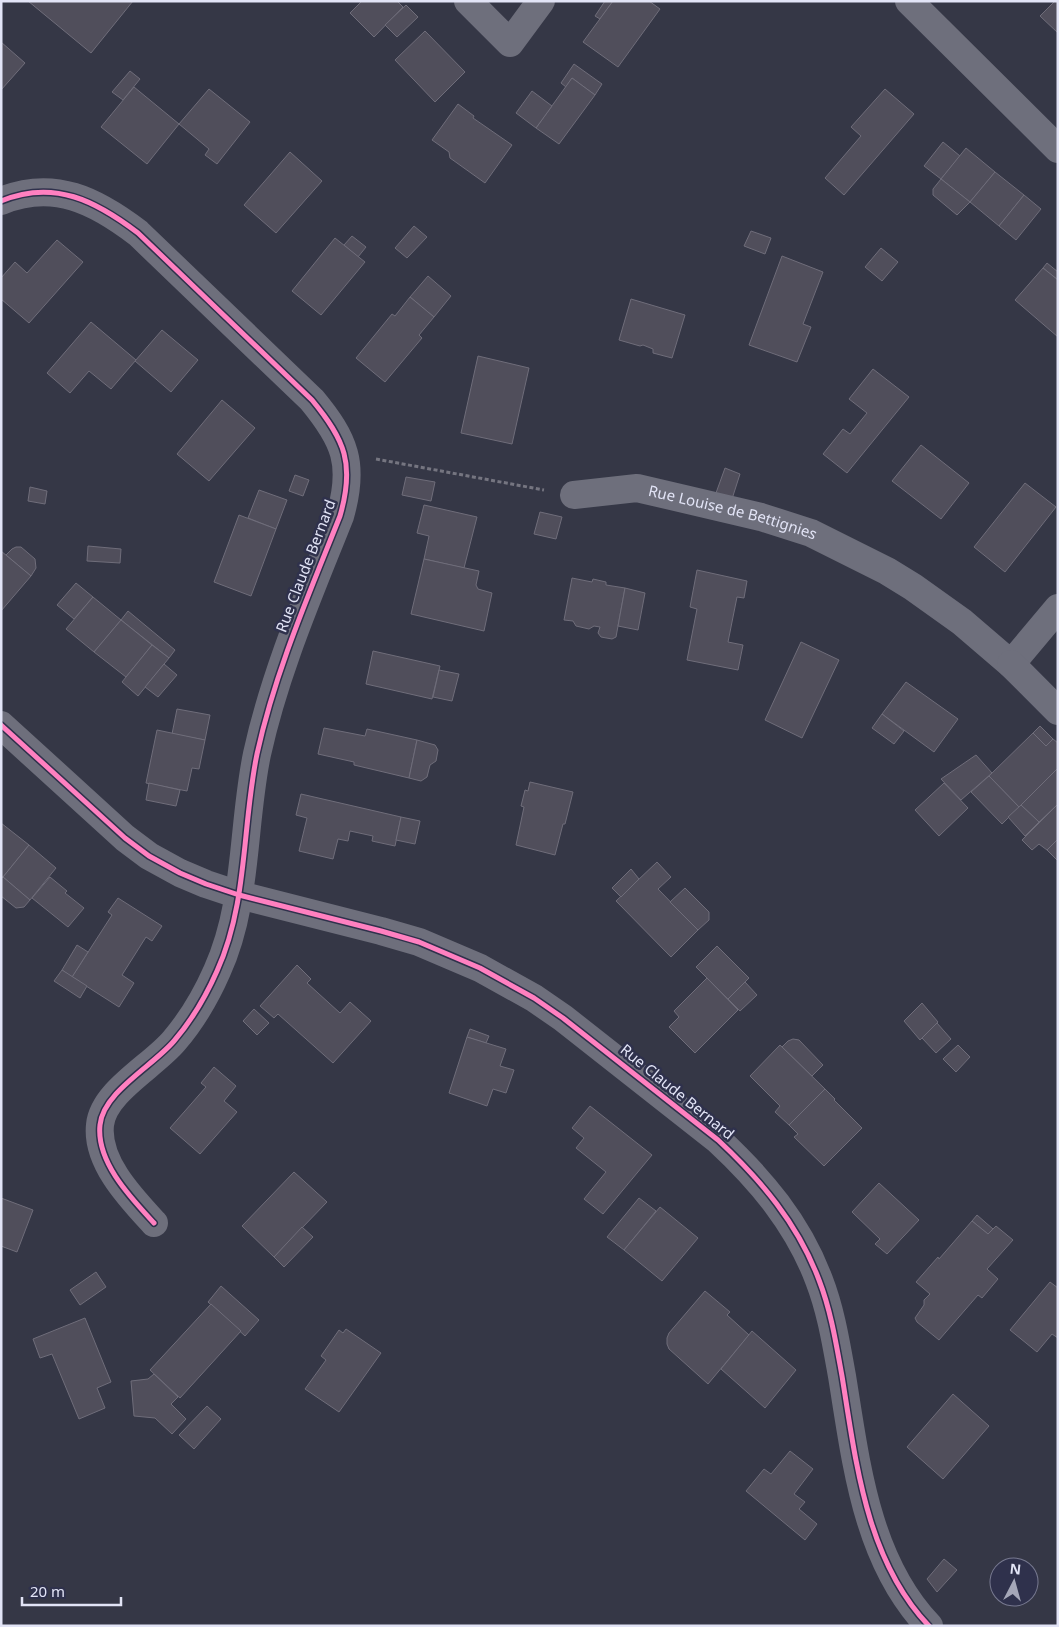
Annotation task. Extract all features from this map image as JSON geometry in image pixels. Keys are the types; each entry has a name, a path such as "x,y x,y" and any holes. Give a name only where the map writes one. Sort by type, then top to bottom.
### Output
{"street":[{"path":"468,1 510,43 541,1"},
{"path":"909,1 1058,149"},
{"name":"Rue Claude Bernard","path":"1,201 14,196 36,192 55,192 75,196 117,217 138,233 312,400 328,419 339,439 345,456 347,480 345,499 340,516 286,652 264,725 256,764 239,895 228,941 218,969 205,997 190,1022 173,1043 108,1102 102,1115 100,1139 115,1176 154,1223"},
{"name":"Rue Louise de Bettignies","path":"574,495 637,488 762,517 811,533 887,571 962,622 1012,664 1058,711"},
{"path":"1012,664 1058,608"},
{"name":"Rue Claude Bernard","path":"1,725 125,838 141,850 180,873 239,895 419,942 480,968 534,998 563,1018 718,1140 739,1160 777,1203 793,1225 819,1280 835,1335 855,1457 878,1543 900,1589 916,1612 929,1626"}],"path":[{"path":"345,456 382,460 574,495"}],"building":[{"path":"28,1 133,1 91,53"},
{"path":"362,1 397,1 403,7 374,37 350,13"},
{"path":"605,1 613,1 600,19 595,16"},
{"path":"613,1 649,1 660,9 618,67 583,42"},
{"path":"1055,1 1058,1 1058,33 1040,16"},
{"path":"406,5 418,17 397,37 385,25"},
{"path":"425,31 465,72 435,102 395,60"},
{"path":"1,42 25,63 1,90"},
{"path":"574,64 602,84 595,95 572,78 566,87 561,83"},
{"path":"130,71 140,79 123,100 112,92"},
{"path":"572,78 595,95 559,144 536,128"},
{"path":"134,87 179,124 147,164 101,127"},
{"path":"209,89 250,122 217,164 205,155 209,149 179,124"},
{"path":"885,89 914,114 844,195 825,178 861,136 851,127"},
{"path":"532,91 552,106 536,128 516,113"},
{"path":"458,104 474,116 473,118 512,145 485,183 450,158 449,152 432,140"},
{"path":"943,142 960,156 941,179 924,166"},
{"path":"966,148 995,172 970,202 941,179"},
{"path":"290,152 322,181 276,233 244,205"},
{"path":"995,172 1024,195 999,226 970,202"},
{"path":"941,179 970,202 957,215 933,195 933,189"},
{"path":"1024,195 1041,209 1016,240 999,226"},
{"path":"414,226 427,237 407,258 395,248"},
{"path":"751,231 771,238 765,254 744,246"},
{"path":"352,236 366,247 358,257 344,245"},
{"path":"335,238 365,262 321,315 292,291"},
{"path":"57,240 83,262 29,323 1,299 1,278 15,262 27,273"},
{"path":"881,248 898,262 882,281 865,267"},
{"path":"782,256 823,272 803,324 811,327 797,362 749,345"},
{"path":"1047,263 1058,272 1058,280 1043,268"},
{"path":"1043,268 1058,280 1058,337 1015,300"},
{"path":"428,276 451,296 434,317 410,297"},
{"path":"410,297 434,317 419,335 422,338 385,382 356,358 392,314 395,316"},
{"path":"631,299 685,315 672,358 653,353 653,349 643,345 640,346 619,340"},
{"path":"91,322 136,360 111,389 89,371 70,393 47,373"},
{"path":"162,330 198,360 171,392 135,361"},
{"path":"478,356 529,368 512,444 461,433"},
{"path":"873,369 909,397 847,473 823,454 843,429 850,434 867,413 849,399"},
{"path":"222,400 255,428 209,481 177,454"},
{"path":"921,445 969,483 941,519 892,481"},
{"path":"725,468 740,474 732,499 716,493"},
{"path":"295,475 309,480 303,496 289,491"},
{"path":"406,477 435,482 431,501 402,495"},
{"path":"1025,483 1056,507 1005,572 974,547"},
{"path":"30,487 47,491 45,504 28,501"},
{"path":"259,490 287,500 276,529 248,518"},
{"path":"424,505 477,517 464,568 424,559 429,536 417,533"},
{"path":"540,512 562,517 556,539 534,534"},
{"path":"239,515 276,529 251,596 214,582"},
{"path":"88,546 121,549 120,563 87,561"},
{"path":"16,547 21,547 35,559 36,568 31,576 6,555"},
{"path":"1,551 31,576 1,611"},
{"path":"424,559 479,571 476,585 478,589 492,593 484,631 411,614"},
{"path":"697,570 747,581 744,598 737,597 728,642 743,645 738,670 687,660 697,609 690,607"},
{"path":"572,578 592,582 593,579 606,582 606,585 625,588 616,637 612,639 601,637 598,633 600,627 594,626 589,629 576,626 573,621 564,620"},
{"path":"76,583 93,597 74,619 57,605"},
{"path":"625,588 645,593 638,630 618,626"},
{"path":"93,597 121,620 94,652 66,629"},
{"path":"128,611 175,650 169,658 121,620"},
{"path":"121,620 152,645 126,677 94,652"},
{"path":"801,642 839,660 802,738 765,720"},
{"path":"152,645 169,658 138,696 122,682"},
{"path":"373,651 440,666 432,699 366,684"},
{"path":"164,664 177,675 158,697 145,687"},
{"path":"439,670 459,674 452,701 433,697"},
{"path":"906,682 958,719 934,752 882,714"},
{"path":"177,709 210,715 205,740 172,734"},
{"path":"882,714 904,731 894,744 872,728"},
{"path":"1040,726 1053,739 1046,746 1033,733"},
{"path":"324,728 365,736 367,729 417,740 409,778 318,754"},
{"path":"157,730 205,740 199,769 192,768 187,791 146,783"},
{"path":"1033,733 1046,746 1053,739 1058,743 1058,768 1019,807 989,776"},
{"path":"417,740 435,745 438,750 436,761 430,765 427,777 421,781 409,778"},
{"path":"976,755 992,773 961,800 941,779"},
{"path":"1058,768 1058,804 1039,822 1021,805"},
{"path":"989,776 1019,807 1002,824 971,792"},
{"path":"530,782 573,792 555,855 516,845 524,807 521,806 525,790 528,791"},
{"path":"149,783 180,790 176,806 146,800"},
{"path":"944,783 968,808 939,836 915,810"},
{"path":"301,794 401,817 395,846 372,841 373,836 350,831 348,841 338,839 333,859 299,851 307,818 296,815"},
{"path":"1058,804 1058,839 1047,850 1039,844 1032,850 1022,840"},
{"path":"1021,805 1039,822 1025,836 1008,817"},
{"path":"401,817 420,821 415,844 396,840"},
{"path":"1,823 29,845 3,877 1,876"},
{"path":"1058,839 1058,861 1047,850"},
{"path":"29,845 56,868 30,900 3,877"},
{"path":"657,862 671,877 658,889 698,930 671,957 616,901"},
{"path":"631,869 639,879 621,897 612,888"},
{"path":"3,877 30,900 24,907 16,908 1,896 1,879"},
{"path":"50,877 67,891 65,893 84,908 68,927 32,898"},
{"path":"685,888 709,912 709,920 698,930 670,902"},
{"path":"118,898 162,926 152,941 146,937 122,975 134,983 119,1007 72,977 112,915 108,912"},
{"path":"77,945 88,952 72,977 62,970"},
{"path":"717,946 749,978 728,999 696,967"},
{"path":"297,965 311,979 307,983 340,1013 350,1002 371,1021 333,1063 278,1014 274,1018 260,1006"},
{"path":"62,970 87,986 80,998 54,981"},
{"path":"707,978 738,1010 695,1053 669,1027 679,1017 674,1011"},
{"path":"745,982 757,995 740,1011 728,999"},
{"path":"922,1003 938,1022 920,1040 904,1021"},
{"path":"254,1009 269,1023 257,1035 243,1021"},
{"path":"937,1023 951,1039 936,1053 922,1038"},
{"path":"470,1029 489,1036 486,1043 467,1037"},
{"path":"467,1037 506,1049 500,1066 514,1070 506,1093 493,1089 487,1106 449,1093"},
{"path":"793,1039 799,1040 823,1065 812,1076 782,1047"},
{"path":"780,1045 825,1089 789,1125 775,1112 780,1106 750,1076"},
{"path":"958,1045 970,1057 956,1072 943,1059"},
{"path":"214,1067 236,1086 224,1101 237,1112 200,1154 170,1128 206,1087 201,1083"},
{"path":"825,1089 862,1128 824,1166 794,1137 798,1134 789,1125"},
{"path":"590,1106 652,1155 603,1214 584,1199 606,1172 576,1148 584,1138 572,1128"},
{"path":"294,1172 327,1202 274,1257 242,1226"},
{"path":"879,1183 919,1220 887,1254 875,1244 880,1239 852,1212"},
{"path":"1,1198 33,1210 17,1252 1,1246"},
{"path":"639,1198 656,1211 624,1250 607,1237"},
{"path":"660,1207 698,1238 662,1281 624,1250"},
{"path":"977,1215 993,1229 988,1234 972,1221"},
{"path":"972,1221 988,1234 996,1226 1013,1240 987,1269 998,1279 982,1298 978,1295 939,1340 917,1322 915,1318 924,1305 924,1300 930,1294 916,1282"},
{"path":"302,1227 313,1237 284,1267 274,1257"},
{"path":"96,1272 106,1287 80,1305 70,1290"},
{"path":"1050,1282 1058,1288 1058,1338 1052,1334 1037,1352 1010,1330"},
{"path":"221,1286 259,1320 245,1336 208,1302"},
{"path":"705,1291 730,1312 727,1315 749,1335 708,1384 669,1349 667,1344 669,1333"},
{"path":"211,1304 241,1331 180,1398 150,1370"},
{"path":"85,1318 111,1382 97,1388 105,1408 79,1419 52,1354 40,1358 33,1339"},
{"path":"346,1329 381,1353 339,1412 305,1389 326,1360 321,1356 339,1330 343,1333"},
{"path":"752,1331 796,1370 765,1408 721,1369"},
{"path":"154,1374 178,1397 171,1404 186,1419 172,1434 155,1418 134,1416 131,1381 148,1379"},
{"path":"953,1394 989,1426 943,1479 907,1447"},
{"path":"207,1406 221,1419 194,1449 179,1435"},
{"path":"790,1451 813,1469 794,1494 805,1502 799,1509 817,1524 805,1540 746,1491 764,1469 771,1474"},
{"path":"944,1559 957,1570 937,1592 927,1579"}],"cycle path":[{"path":"1,201 39,192 57,193 90,203 106,211 138,233 312,400 339,441 346,467 347,482 340,516 283,663 264,723 252,781 239,891 227,945 208,990 187,1025 165,1050 119,1091 103,1113 100,1125 100,1139 109,1166 126,1191 154,1223"},
{"path":"1,725 125,838 149,856 180,873 206,884 239,895 419,942 480,968 534,998 563,1018 718,1140 734,1155 777,1204 800,1240 819,1280 833,1327 859,1475 877,1541 891,1571 908,1600 929,1626"}]}
